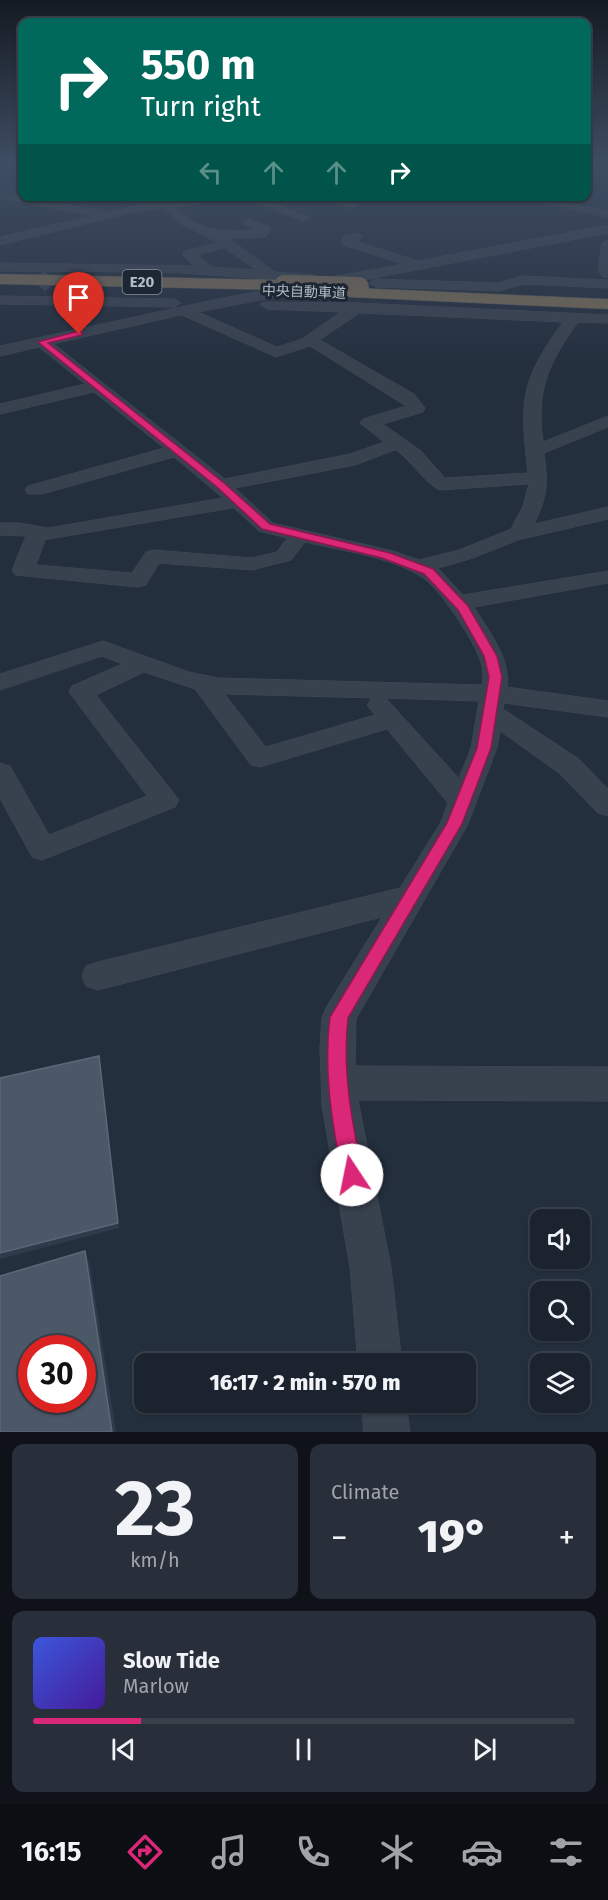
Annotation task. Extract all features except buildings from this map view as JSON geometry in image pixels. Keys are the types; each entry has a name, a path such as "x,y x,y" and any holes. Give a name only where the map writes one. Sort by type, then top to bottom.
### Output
{"highway":[{"name":"中央自動車道","path":"0,279 331,285 608,304"},
{"name":"中央自動車道","path":"0,285 275,283 608,297"}],"street":[{"path":"0,243 48,230"},
{"path":"203,230 215,235 257,264 275,283"},
{"path":"215,235 261,234 265,230"},
{"path":"513,234 538,230"},
{"path":"0,351 218,303 331,285 417,264 602,230"},
{"path":"357,237 348,239 348,242 417,264"},
{"path":"0,243 39,276"},
{"path":"207,270 188,254 227,244"},
{"path":"608,244 605,271 608,273"},
{"path":"257,264 277,259"},
{"path":"0,267 207,270 275,283"},
{"path":"331,285 499,287 523,280 608,284"},
{"path":"57,292 72,301 98,330"},
{"path":"0,300 359,307 608,319"},
{"path":"184,310 276,352 310,340 359,307"},
{"path":"519,533 534,504 538,478 534,450 532,395 538,373 551,349 574,317"},
{"path":"310,340 408,398 417,408 369,423 415,455 440,484 538,478"},
{"path":"42,342 177,450 266,527 386,555 429,572 458,603 491,656 496,677 484,748 454,824 339,1017 336,1044 340,1114 369,1256 379,1353"},
{"path":"0,409 97,386"},
{"path":"534,450 550,446 608,421"},
{"path":"0,529 20,529 48,534 229,493 355,459 397,443"},
{"path":"35,490 177,450"},
{"path":"419,567 466,554 519,533 608,513"},
{"path":"38,532 23,570 138,580 153,556 252,564 284,556 300,535"},
{"path":"458,603 608,578"},
{"path":"0,682 103,648 218,686 366,689 491,703 608,709"},
{"path":"0,773 42,849 165,800 81,692 143,663"},
{"path":"203,682 261,758 392,719"},
{"path":"366,689 463,801"},
{"path":"491,703 569,766 608,806"},
{"path":"98,976 408,898"},
{"path":"338,1083 608,1084"},
{"path":"385,1413 387,1432"}],"tunnel":[{"path":"39,276 57,292"}],"route":[{"path":"79,334 42,342 221,485 266,527 386,555 429,572 464,609 491,656 496,677 484,748 454,824 339,1017 336,1044 340,1114 352,1175"}]}
